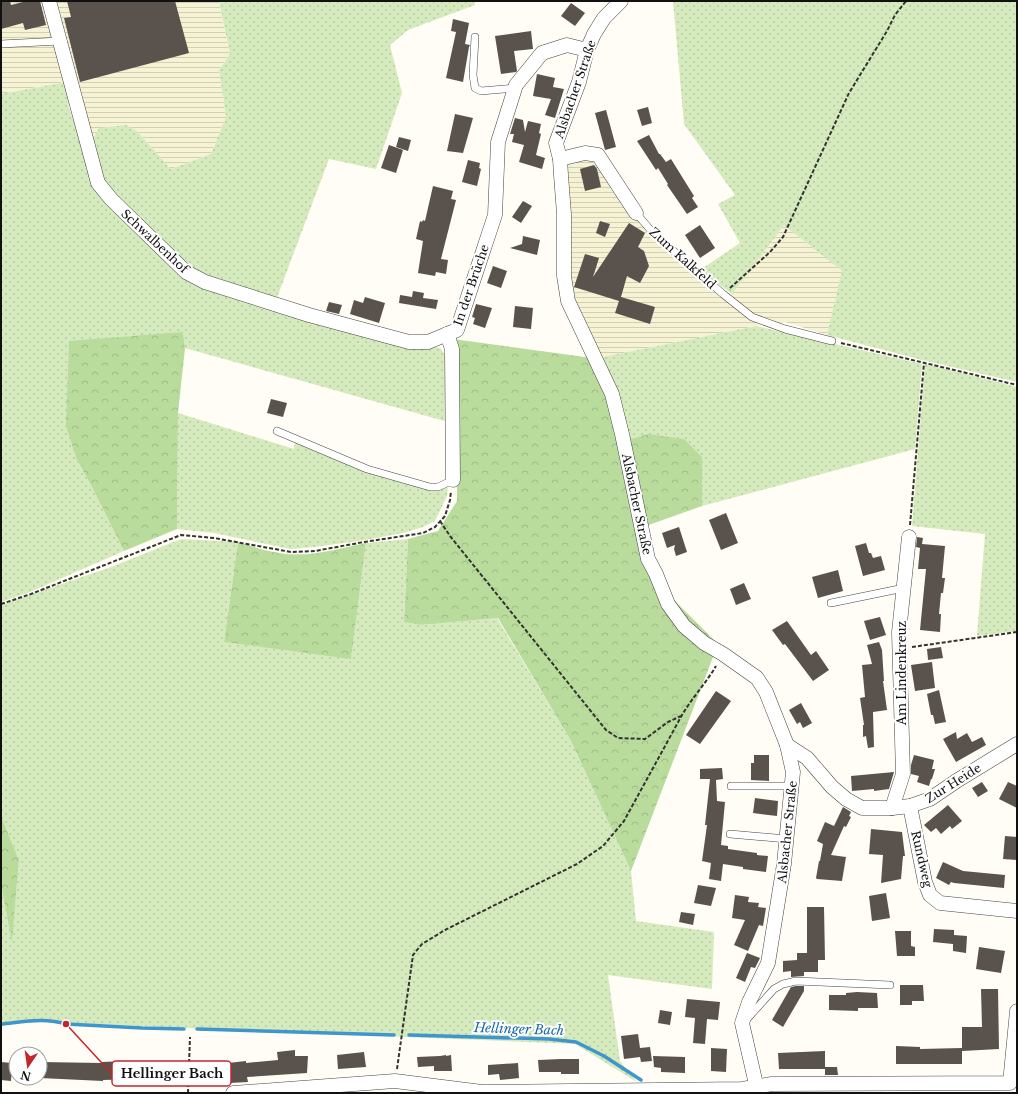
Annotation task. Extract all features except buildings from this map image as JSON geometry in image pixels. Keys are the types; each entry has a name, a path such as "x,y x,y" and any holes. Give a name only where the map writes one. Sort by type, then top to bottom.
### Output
{"street":[{"name":"Schwalbenhof","path":"49,1 98,183 111,199 186,272 205,282 294,310 409,342 428,342 447,334"},
{"name":"Alsbacher Straße","path":"621,1 604,18 594,34 587,50 579,82 556,143 560,159 564,214 564,276 568,302 612,394 622,434 648,559 656,574 668,604 684,626 704,643 723,654 757,678 766,692 787,745 793,772 784,864 768,962 749,1002 742,1023"},
{"name":"In der Brüche","path":"453,480 452,349 447,334 457,330 495,215 498,142 515,88 542,53 568,45 587,50"},
{"name":"Zum Kalkfeld","path":"560,159 585,153 598,155 636,213"},
{"name":"Am Lindenkreuz","path":"892,808 903,774 899,648 909,537"},
{"name":"Zur Heide","path":"787,745 807,758 846,799 862,808 892,808 910,806 930,799 1017,744"},
{"name":"Rundweg","path":"910,806 925,882 930,894 940,903 1017,911"},
{"path":"233,1093 395,1081 484,1092 757,1090 772,1084 1010,1083 1017,1011"},
{"path":"742,1023 757,1090"}],"lane":[{"path":"475,37 473,75 475,88 481,91 515,88"},
{"path":"1,44 60,41"},
{"name":"Zum Kalkfeld","path":"636,213 654,234 752,317 785,328 832,340"},
{"path":"277,431 367,469 430,487 438,486 453,480"},
{"path":"831,603 904,588"},
{"path":"731,786 792,786"},
{"path":"730,834 787,839"},
{"path":"742,1023 774,989 783,984 796,981 890,985"}],"path":[{"path":"723,294 770,252 783,238 848,93 887,31 895,15 906,1"},
{"path":"832,340 1017,385"},
{"path":"909,537 924,363"},
{"path":"1,604 31,594 181,536 214,538 291,552 316,551 423,533 435,527 445,516 450,500 453,480"},
{"path":"440,521 450,536 606,730 618,738 645,739 668,722 682,715"},
{"path":"899,648 1017,632"},
{"path":"395,1081 413,955 422,944 445,930 577,864 603,846 624,821 682,715 723,654"},
{"path":"188,1093 190,1037"}],"shaded area":[{"path":"1,1 219,1 230,54 219,70 226,117 211,154 171,169 137,131 91,143 74,80 1,94"},
{"path":"597,156 635,214 729,296 784,225 843,271 827,335 785,322 756,326 598,358 571,302 562,160"}],"green space":[{"path":"219,1 474,1 475,5 408,30 390,45 402,93 376,169 329,159 275,303 188,270 101,182 91,143 99,128 126,125 137,131 171,169 211,154 226,117 219,70 230,54"},
{"path":"673,1 1017,1 1017,382 922,360 827,335 842,271 784,225 732,294 700,270 740,243 718,204 735,195 684,124"},
{"path":"65,82 69,108 95,183 184,273 440,348 447,357 448,422 185,348 183,332 77,460 124,551 30,592 1,602 1,94"},
{"path":"756,326 922,364 915,449 702,506 702,457 625,441 598,358"},
{"path":"183,332 185,348 178,413 177,529 124,551 77,460 66,426 69,341"},
{"path":"453,339 592,358 609,394 639,529 666,592 718,644 631,871 571,741 498,618 421,625 404,622 408,539 438,531 457,501"},
{"path":"925,364 1017,387 1017,631 977,636 985,534 912,526"},
{"path":"178,413 294,449 295,441 429,489 448,485 447,496 435,521 423,527 403,533 315,547 290,549 214,533 177,529"},
{"path":"648,434 684,439 702,457 702,506 643,527 625,441"},
{"path":"181,539 238,542 224,642 351,658 366,543 408,539 404,622 421,625 497,618 571,741 631,871 636,921 714,932 712,989 608,975 620,1061 637,1082 575,1044 41,1022 1,1024 1,885 12,940 19,860 1,816 1,605 111,567"},
{"path":"238,542 274,552 296,555 326,552 366,543 351,659 224,642"},
{"path":"1,816 19,860 12,942 1,885"}],"waterway":[{"name":"Hellinger Bach","path":"1,1024 42,1020 66,1024 184,1029"},
{"name":"Hellinger Bach","path":"197,1029 394,1035"},
{"name":"Hellinger Bach","path":"409,1035 549,1039 576,1042 604,1056 641,1080"}],"place":[{"name":"Hellinger Bach","path":"66,1024"}]}
